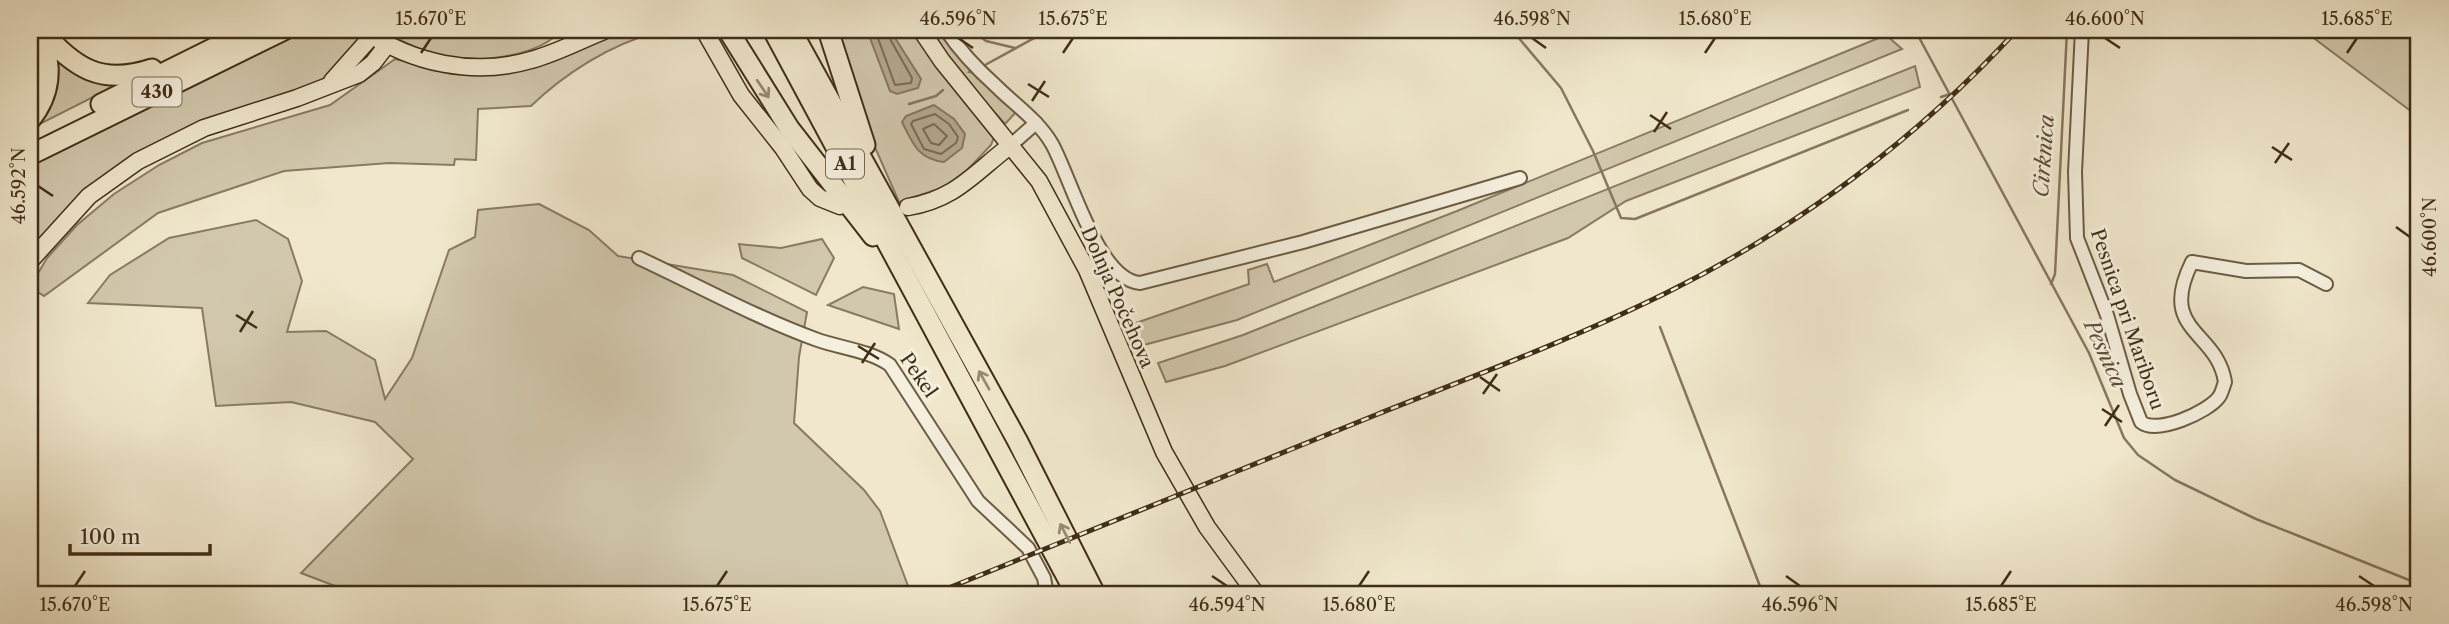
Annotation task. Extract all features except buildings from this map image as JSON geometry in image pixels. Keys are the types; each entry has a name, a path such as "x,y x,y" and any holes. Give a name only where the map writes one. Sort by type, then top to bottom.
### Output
{"highway":[{"path":"40,30 71,60 100,74 128,75 187,60"},
{"path":"30,120 45,96 49,79 40,30"},
{"name":"430","path":"30,141 250,30"},
{"name":"430","path":"30,155 284,30"},
{"path":"728,30 789,128 875,238 897,278 915,293"},
{"path":"828,30 867,153 901,212"},
{"name":"A1","path":"780,31 915,293 1076,594"},
{"name":"A1","path":"780,31 901,212 1095,594"}],"main road":[{"path":"324,87 346,69 367,33 387,45 446,65 503,66 531,60 606,30"},
{"path":"704,30 741,95 783,148 810,189 820,198 840,206"},
{"name":"Dolnja Počehova","path":"921,30 956,79 1039,181 1087,270 1135,387 1170,462 1207,527 1256,594"},
{"path":"30,261 89,195 138,161 204,128 359,74 373,63 387,45"},
{"path":"901,212 933,203 951,194 1011,145"}],"street":[{"path":"946,30 974,65 1036,123 1011,145"},
{"name":"Pesnica pri Mariboru","path":"2082,30 2076,172 2077,238 2108,315 2130,394 2141,422 2154,427 2172,422 2207,408 2221,395 2225,382 2218,363 2181,311 2182,288 2192,262 2234,270 2299,270 2326,284"},
{"name":"Dolnja Počehova","path":"1036,123 1051,143 1112,268 1128,282 1140,283 1303,242 1520,178"},
{"name":"Pekel","path":"639,258 777,324 816,340 878,357 890,365 978,501 1028,548 1044,578 1048,594"}],"shaded area":[{"path":"297,30 352,30 360,41 329,78 142,151 105,175 72,203 30,250 30,165 112,119"},
{"path":"395,30 561,30 538,47 504,56 469,60 453,59 422,50 394,37"},
{"path":"625,30 656,30 655,33 605,52 573,72 531,106 478,109 476,160 455,159 454,165 389,163 284,171 158,213 44,296 30,287 47,258 77,225 114,194 159,165 202,143 330,105 395,59 465,74 607,38"},
{"path":"832,30 915,30 994,137 991,145 954,184 899,202 863,120"},
{"path":"928,30 940,30 972,69 969,72 975,73 1017,111 1005,124 961,75"},
{"path":"2303,30 2419,30 2419,116 2412,112"},
{"path":"1886,35 1902,49 1237,320 1140,346 1127,326 1249,284 1248,270 1267,264 1274,282 1457,211"},
{"path":"48,49 129,79 30,129"},
{"path":"1915,66 1920,87 1626,201 1568,238 1225,366 1166,382 1158,363 1243,335"},
{"path":"539,204 589,230 618,256 733,275 807,312 799,357 794,423 864,490 880,511 911,594 356,594 301,573 413,459 375,422 291,402 216,406 202,308 88,303 110,275 169,238 256,220 288,239 302,281 287,332 326,331 375,360 385,399 412,358 449,250 475,237 478,210"},
{"path":"822,239 834,258 816,295 742,258 739,244 781,248"},
{"path":"863,287 894,294 899,329 828,305"}],"water":[{"path":"867,30 890,30 921,79 918,88 897,94 890,91"},
{"path":"934,105 954,119 965,134 962,148 944,162 922,154 913,144 902,122 906,116"}],"waterway":[{"path":"570,32 575,30"},
{"path":"971,30 986,41 1015,48"},
{"path":"985,65 1049,30"},
{"path":"1512,30 1561,88 1593,151 1621,218 1635,219 1908,110"},
{"name":"Pesnica","path":"1915,30 2089,353 2124,438 2138,455 2175,480 2256,519 2419,584"},
{"name":"Cirknica","path":"2051,284 2055,274 2067,30"},
{"path":"909,104 936,96 943,90"},
{"path":"1941,97 1950,94"},
{"path":"1660,327 1763,594"}],"railway":[{"path":"946,589 1487,371 1666,293 1763,240 1854,178 1939,108 2017,30"}]}
